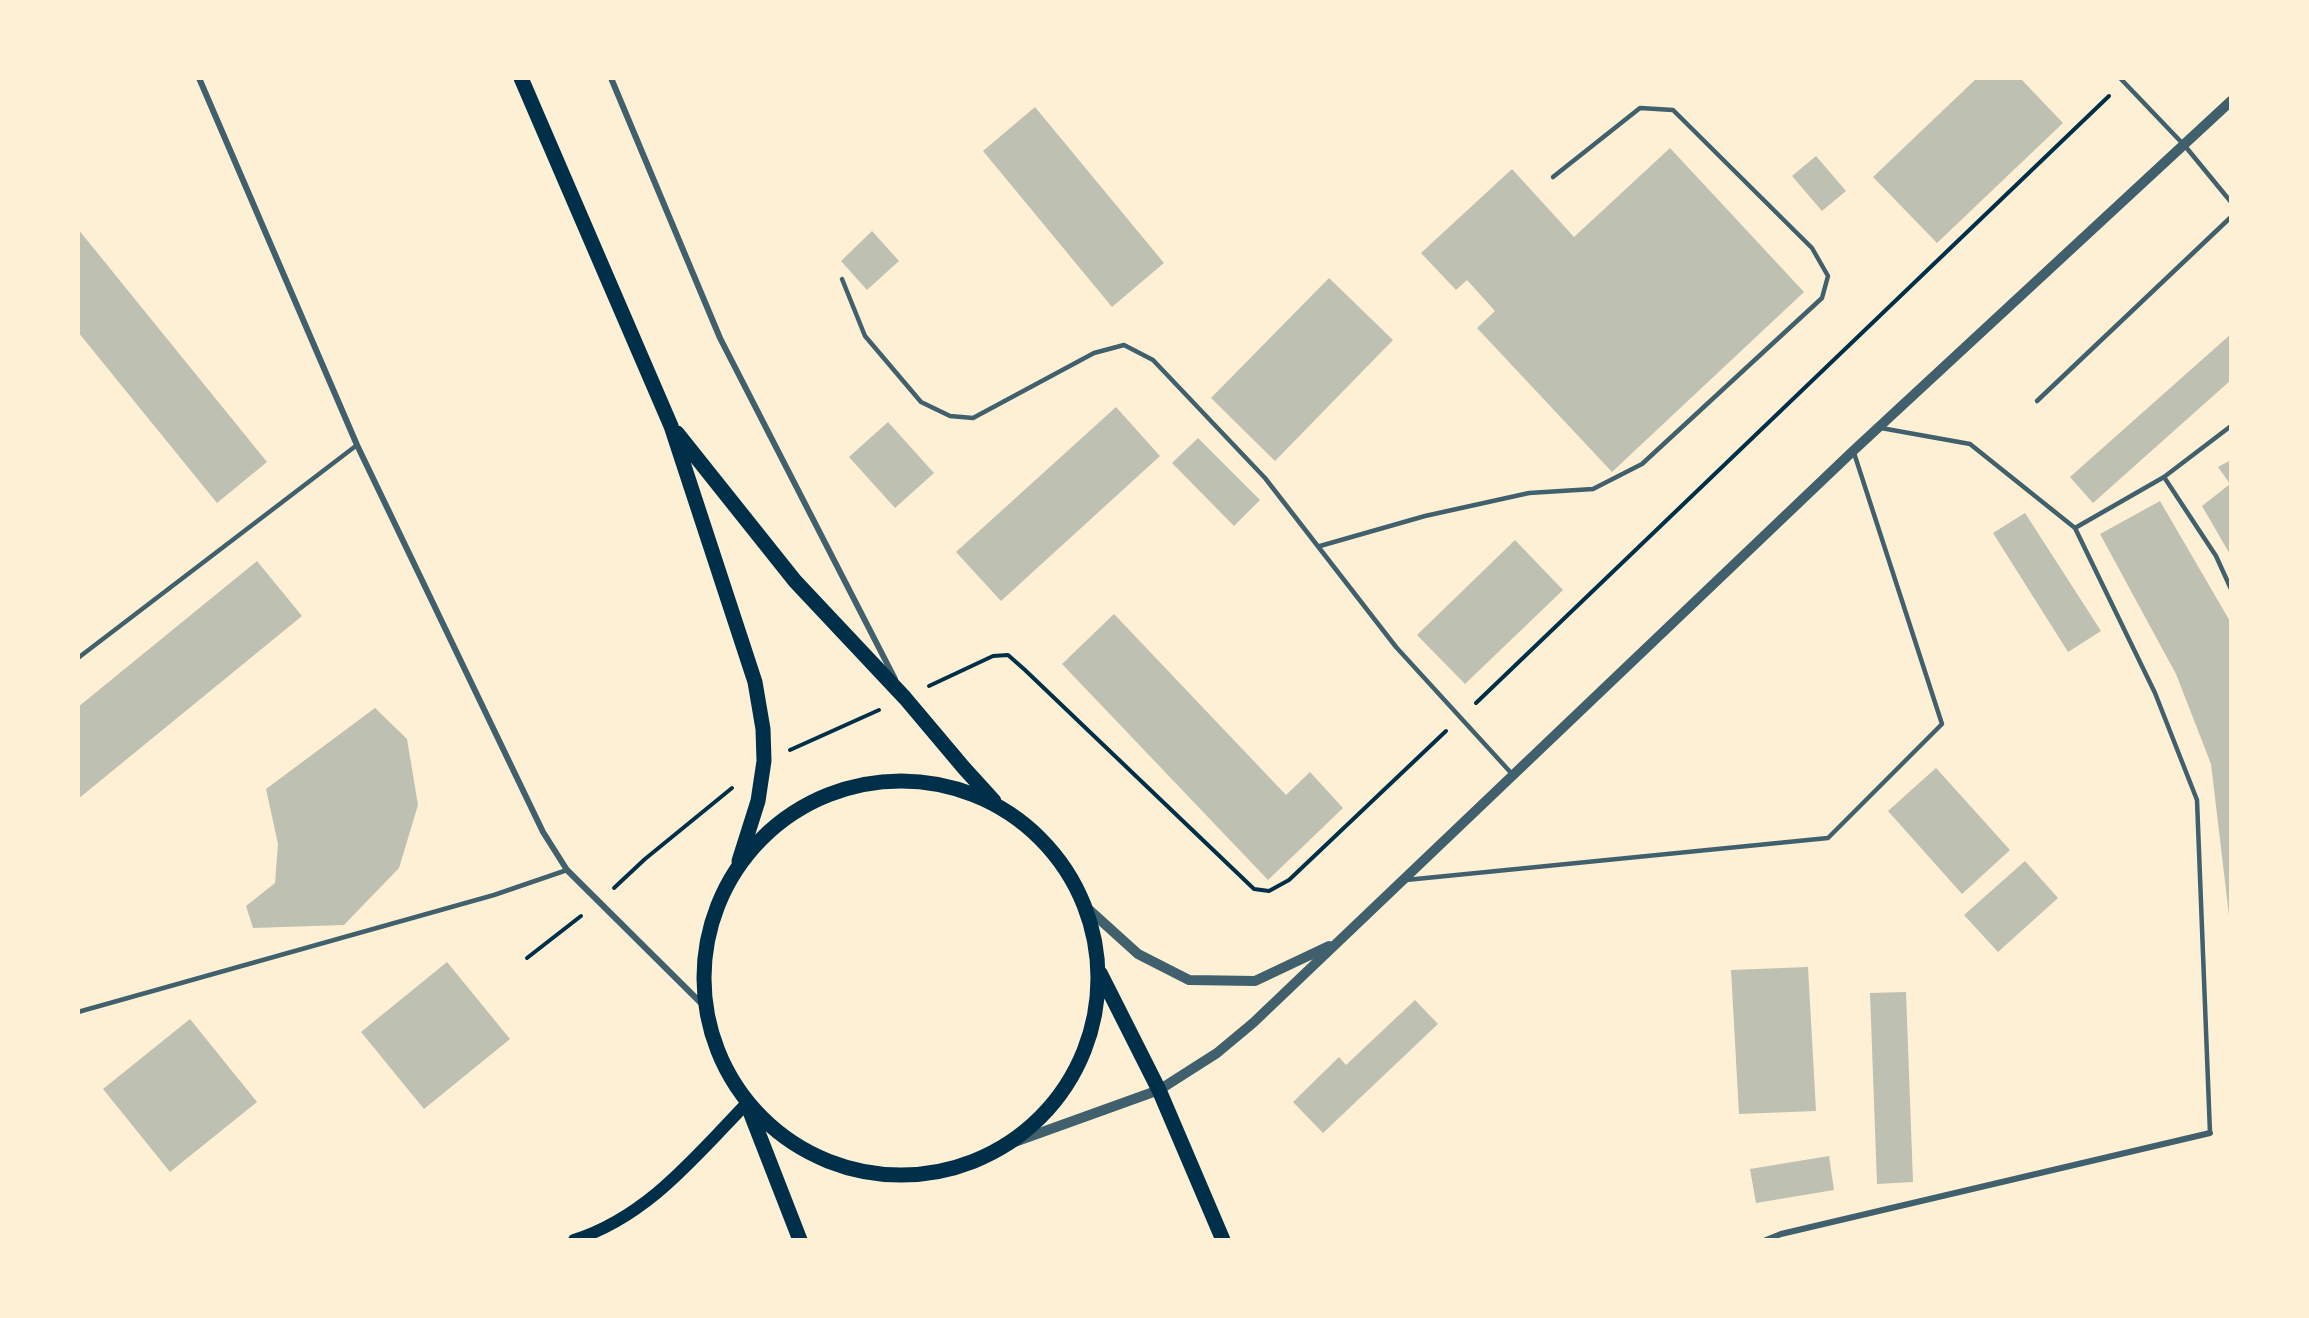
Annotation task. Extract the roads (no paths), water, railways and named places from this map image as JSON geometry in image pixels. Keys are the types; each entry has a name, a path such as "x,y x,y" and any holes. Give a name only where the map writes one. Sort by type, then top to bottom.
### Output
{"main road":[{"path":"520,78 671,426 756,682 763,729 764,761 758,801 736,869 715,913 709,936 704,959 705,1007 719,1060 747,1103 800,1240"},
{"path":"671,426 795,581 904,698 999,806"},
{"path":"736,869 763,837 796,811 835,792 876,782 918,781 960,789 999,806 1036,832 1065,867 1086,907 1097,951 1099,973 1094,1022 1077,1070 1047,1111 1009,1144 972,1163 932,1174 891,1176 850,1170 811,1155 777,1133 747,1103"},
{"path":"1099,973 1160,1090 1223,1240"},
{"path":"574,1240 591,1235 628,1216 660,1191 747,1103"}],"street":[{"path":"199,78 357,445 543,832 567,870 705,1007"},
{"path":"611,78 720,338 904,698"},
{"path":"1009,1144 1160,1090 1217,1053 1235,1038 1853,451 2231,101"},
{"path":"1086,907 1138,954 1189,980 1255,981 1338,942"},
{"path":"1766,1240 1781,1234 2210,1133"}],"lane":[{"path":"2120,78 2185,146 2231,202"},
{"path":"1320,546 1425,516 1529,493 1593,489 1642,464 1822,298 1828,276 1812,248 1673,110 1641,108 1553,177"},
{"path":"2037,401 2231,217"},
{"path":"842,279 865,336 921,402 950,416 973,418 1094,352 1124,345 1153,360 1265,478 1320,546 1396,647 1513,775"},
{"path":"2075,528 2164,477 2231,426"},
{"path":"1879,428 1970,444 2075,528 2155,693 2197,800 2210,1133"},
{"path":"78,658 357,445"},
{"path":"1403,880 1828,838 1942,724 1853,451"},
{"path":"2164,477 2216,556 2231,589"},
{"path":"78,1012 483,898 567,870"}]}
